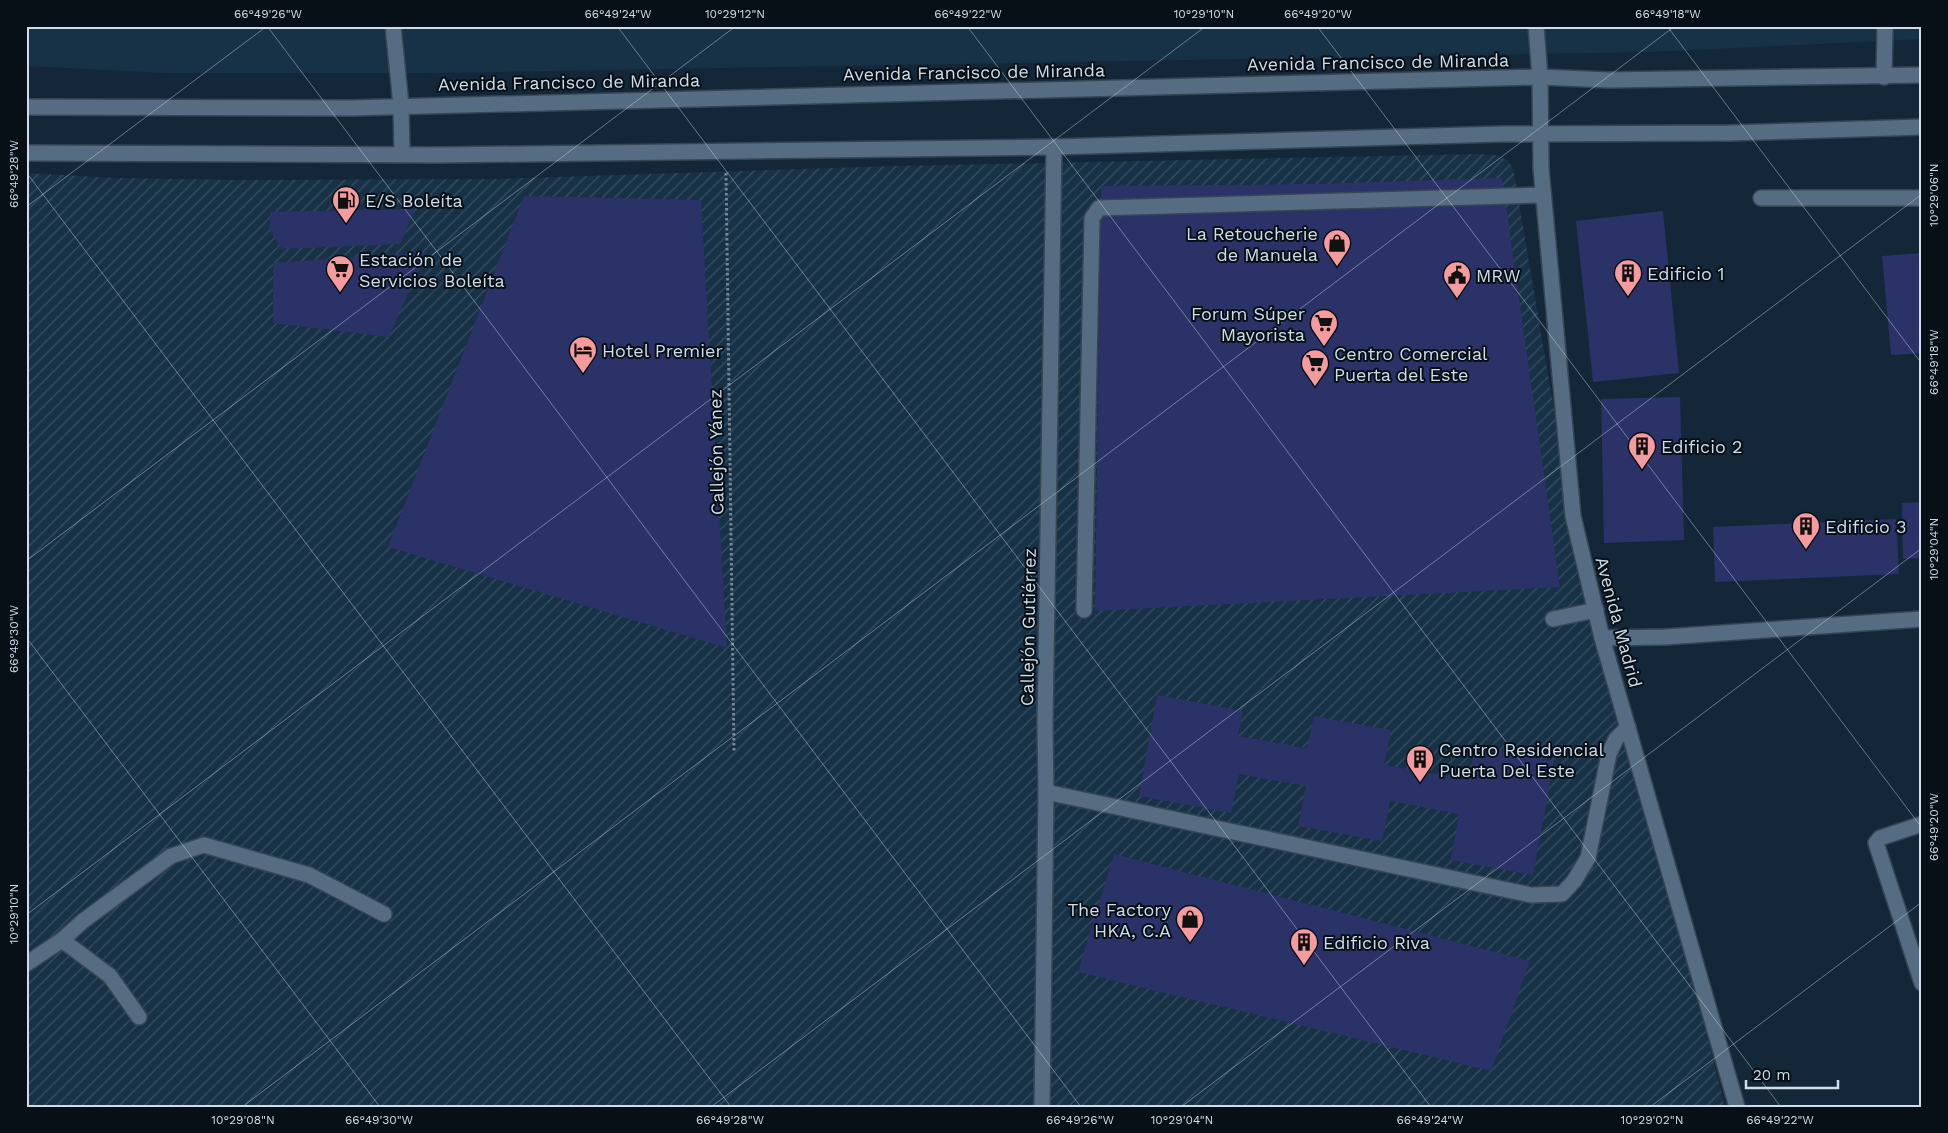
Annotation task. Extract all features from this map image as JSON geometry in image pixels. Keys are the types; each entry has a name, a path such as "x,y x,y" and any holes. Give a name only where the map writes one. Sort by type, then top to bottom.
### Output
{"main road":[{"path":"393,26 401,105 402,154"},
{"name":"Avenida Madrid","path":"1536,26 1540,77 1543,195 1573,516 1602,638 1737,1107"},
{"path":"1884,77 1885,26"},
{"name":"Avenida Francisco de Miranda","path":"26,107 351,108 401,105 1540,77 1608,80 1922,75"},
{"path":"26,153 402,154 725,152 1054,147 1541,133 1728,132 1922,127"},
{"name":"Callejón Gutiérrez","path":"1042,1107 1046,792 1045,725 1054,147"},
{"path":"1084,610 1092,218 1099,208 1543,195"},
{"path":"1761,198 1922,198"},
{"path":"1552,619 1596,610"},
{"path":"1602,638 1665,637 1922,619"},
{"path":"1046,792 1531,895 1562,894 1574,881 1588,858 1609,754 1616,739 1628,727"},
{"path":"1922,824 1880,838 1876,843 1922,983"},
{"path":"26,964 62,940 83,921 171,856 204,845 309,875 384,914"},
{"path":"62,940 110,976 139,1017"}],"path":[{"name":"Callejón Yánez","path":"725,152 734,752"}],"shaded area":[{"path":"26,26 1922,26 1922,39 1651,52 431,73 163,73 26,66"},
{"path":"1496,155 1507,160 1513,168 1559,439 1725,1107 26,1107 26,173 116,178 236,180 496,179 894,166"}],"building":[{"name":"Centro Comercial Puerta del Este","path":"1502,178 1560,587 1095,611 1101,186 1317,184"},
{"name":"Hotel Premier","path":"524,196 701,200 727,648 388,547"},
{"path":"415,209 400,244 282,249 269,229 271,212"},
{"name":"Edificio 1","path":"1663,211 1679,373 1593,382 1576,221"},
{"name":"Estación de Servicios Boleíta","path":"426,252 389,337 273,323 273,263"},
{"path":"1922,253 1922,353 1891,355 1882,256"},
{"name":"Edificio 2","path":"1680,397 1684,540 1604,543 1601,399"},
{"path":"1922,502 1922,558 1903,559 1902,503"},
{"name":"Edificio 3","path":"1896,519 1899,574 1715,582 1713,527"},
{"name":"Centro Residencial Puerta Del Este","path":"1157,695 1243,711 1238,736 1307,748 1314,716 1391,730 1384,765 1469,780 1475,746 1554,761 1533,875 1451,860 1459,814 1390,801 1382,841 1298,826 1306,786 1239,774 1231,813 1139,796"},
{"name":"Edificio Riva","path":"1114,854 1530,961 1491,1071 1078,972"}],"place":[{"name":"E/S Boleíta","path":"346,224"},
{"name":"La Retoucherie de Manuela","path":"1337,267"},
{"name":"Estación de Servicios Boleíta","path":"340,293"},
{"name":"Edificio 1","path":"1628,297"},
{"name":"MRW","path":"1457,299"},
{"name":"Forum Súper Mayorista","path":"1324,347"},
{"name":"Hotel Premier","path":"583,374"},
{"name":"Centro Comercial Puerta del Este","path":"1315,387"},
{"name":"Edificio 2","path":"1642,470"},
{"name":"Edificio 3","path":"1806,550"},
{"name":"Centro Residencial Puerta Del Este","path":"1420,783"},
{"name":"The Factory HKA, C.A","path":"1190,943"},
{"name":"Edificio Riva","path":"1304,966"}]}
